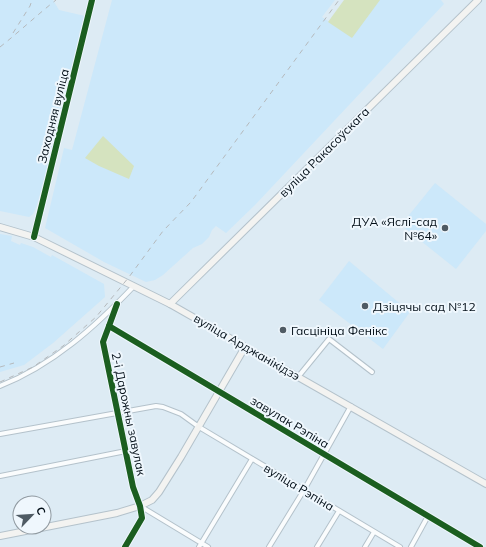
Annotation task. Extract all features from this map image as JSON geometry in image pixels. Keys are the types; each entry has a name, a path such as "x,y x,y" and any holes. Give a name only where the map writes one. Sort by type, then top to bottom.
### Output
{"main road":[{"name":"вуліца Ракасоўскага","path":"170,304 478,0"},
{"name":"вуліца Арджанікідзэ","path":"0,227 34,237 170,304 486,484"},
{"path":"0,536 117,513 140,506 152,500 159,492 199,427 245,347"}],"street":[{"name":"Заходняя вуліца","path":"34,237 92,0"},
{"path":"0,386 32,371 72,344 90,330 134,286"},
{"path":"109,326 117,304"},
{"name":"завулак Рэпіна","path":"109,326 480,547"},
{"name":"2-і Дарожны завулак","path":"109,326 103,342 133,487 140,506"},
{"path":"298,377 329,339 372,372"},
{"name":"вуліца Рэпіна","path":"0,434 118,412 156,406 163,407 181,414 199,427 400,547"},
{"path":"269,547 304,490 351,406"},
{"path":"0,476 126,450"},
{"path":"200,545 252,459"},
{"path":"140,506 200,545 208,547"},
{"path":"125,547 142,518 140,506"},
{"path":"317,547 339,511"},
{"path":"411,547 428,516"},
{"path":"365,547 374,532"}],"shaded area":[{"path":"0,0 53,0 59,10 85,16 83,28 80,30 80,36 55,140 37,205 33,214 29,217 0,211"},
{"path":"112,0 335,0 322,17 337,27 379,0 441,0 444,4 255,205 226,233 216,226 212,230 209,237 202,244 193,248 163,275 155,280 146,282 104,262 45,228 64,148 72,150"},
{"name":"ДУА «Яслі-сад №64»","path":"435,183 486,224 486,231 456,269 401,225"},
{"path":"0,234 12,236 11,241 20,245 21,243 33,247 51,257 52,255 104,284 105,297 53,343 24,365 0,372"},
{"name":"Дзіцячы сад №12","path":"349,261 410,312 383,349 319,300"}],"green space":[{"path":"344,0 380,0 352,38 328,22"},
{"path":"103,136 134,166 129,179 85,158"}],"railway":[{"path":"13,33 30,6 32,0"},
{"path":"0,47 56,0"},
{"path":"0,382 33,367 63,346 96,317 129,277 163,231 191,202 339,0"},
{"path":"0,367 14,363"}],"cycle path":[{"path":"34,237 92,0"},
{"path":"117,304 109,326 480,547"},
{"path":"109,326 103,342 133,487 140,506 142,518 125,547"}],"place":[{"name":"ДУА «Яслі-сад №64»","path":"445,228"},
{"name":"Дзіцячы сад №12","path":"365,306"},
{"name":"Гасцініца Фенікс","path":"283,330"}]}
